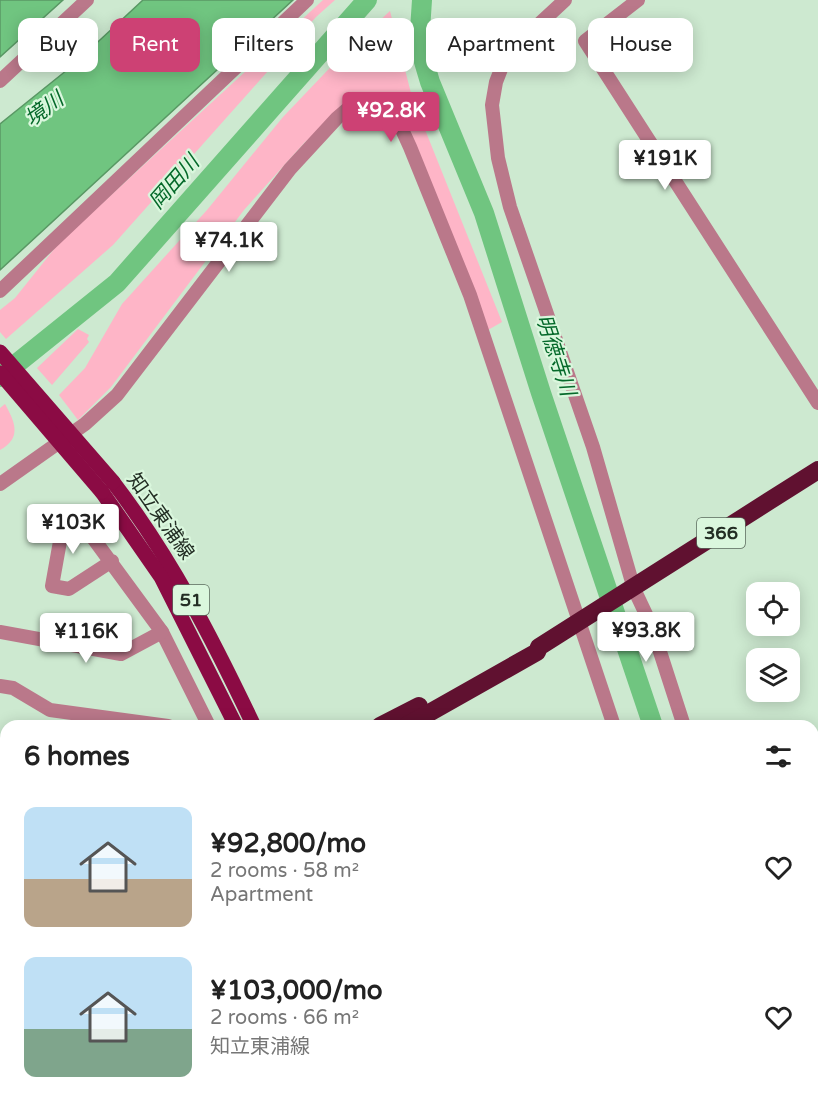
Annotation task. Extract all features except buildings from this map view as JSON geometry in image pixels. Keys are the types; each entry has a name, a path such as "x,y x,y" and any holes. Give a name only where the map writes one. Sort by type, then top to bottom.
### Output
{"highway":[{"name":"366","path":"417,720 537,652 539,647 818,470"},
{"name":"366","path":"391,720 531,646 539,647"}],"main road":[{"name":"知立東浦線","path":"0,352 108,487 161,577 233,720"},
{"name":"知立東浦線","path":"0,373 151,534 204,620 251,720"}],"street":[{"path":"0,81 87,0"},
{"path":"0,291 307,0"},
{"path":"565,0 523,39 503,64 496,82 492,105 498,158 510,207 593,447 629,592 652,627 682,720"},
{"path":"638,0 585,41 678,181 818,403"},
{"path":"0,484 85,424 117,395 278,184 337,118 366,99 384,100 394,112 410,147 470,295 587,618 612,720"},
{"path":"111,561 69,589 52,586 64,519 74,512 111,561 162,632 206,720"},
{"path":"0,632 121,654 162,632"},
{"path":"0,686 13,688 50,710 86,720"}],"shaded area":[{"path":"323,0 335,0 315,18 303,18"},
{"path":"390,11 392,18 382,18"},
{"path":"327,71 406,72 412,97 502,322 488,330 384,100 351,106 305,142 244,210 111,387 78,420 59,395 85,368 122,304 207,210 283,117"},
{"path":"245,72 267,72 113,245 6,339 0,332 0,310 15,298 59,243"},
{"path":"78,329 89,335 87,339 89,342 52,385 37,368"},
{"path":"5,404 15,429 11,440 0,450 0,408"}],"water":[{"path":"0,0 63,0 43,18 18,18 18,41 0,57"},
{"name":"境川","path":"143,0 293,0 273,18 212,18 212,72 215,72 0,270 0,124 65,72 98,72 98,42 110,31 110,72 200,72 200,18 124,18"}],"waterway":[{"name":"岡田川","path":"0,377 117,283 367,0"},
{"name":"明徳寺川","path":"422,0 419,45 430,82 484,213 541,393 651,720"}]}
